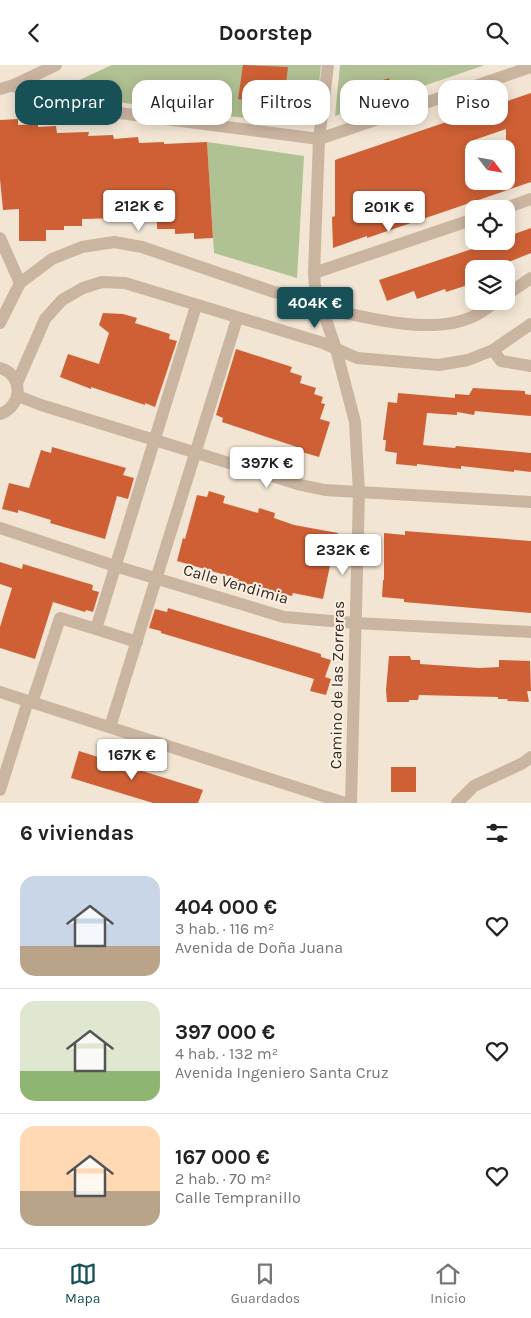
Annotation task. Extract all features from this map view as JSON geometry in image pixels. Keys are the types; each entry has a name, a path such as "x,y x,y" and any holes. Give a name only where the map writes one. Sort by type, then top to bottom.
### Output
{"street":[{"path":"0,89 14,85 56,65"},
{"name":"Camino de las Zorreras","path":"328,65 319,139 314,273 315,287 336,349 355,422 359,493 351,803"},
{"path":"14,85 34,102 319,139 531,67"},
{"path":"515,205 531,199"},
{"path":"314,273 465,222"},
{"path":"0,238 20,283"},
{"path":"0,323 20,283 52,259 82,247 114,242 142,247 274,292 402,323 428,326 455,322 476,315 484,310"},
{"path":"515,289 531,278"},
{"path":"1,416 15,404 18,396 17,383 45,319 62,300 83,288 102,282 125,283 336,349 357,358 439,365 468,360 493,350 531,324"},
{"path":"96,629 196,306"},
{"path":"110,727 237,319"},
{"path":"493,350 501,361 531,365"},
{"path":"0,368 9,372 17,383"},
{"path":"18,396 41,405 301,485 326,490 359,493 531,502"},
{"name":"Calle Vendimia","path":"0,528 115,566 284,617 355,623 531,632"},
{"path":"0,790 60,618 137,642"},
{"path":"0,692 345,803"},
{"path":"458,803 474,786 523,763 531,757"}],"green space":[{"path":"112,65 321,65 319,80 242,80 242,117 232,116 232,80 132,80 132,104 122,103 122,80 79,80"},
{"path":"340,65 485,65 428,84 428,80 340,80 340,114 335,116"},
{"path":"207,142 304,156 297,278 214,253"}],"building":[{"path":"243,65 288,67 286,80 242,80 242,100 238,99"},
{"path":"531,93 531,182 515,187 515,140 506,140 506,129 474,140 465,140 465,190 508,190 478,200 465,200 465,205 333,248 332,217 335,216 335,160 438,125 508,125 508,101"},
{"path":"15,119 15,125 56,126 57,133 89,132 88,136 113,135 114,139 138,137 139,143 207,142 213,238 194,239 194,233 175,234 175,229 157,229 157,221 131,222 131,218 121,218 82,219 82,226 64,226 64,230 46,230 46,241 19,241 19,209 3,210 0,179 0,120"},
{"path":"531,228 531,253 514,260 465,260 465,286 446,292 445,289 417,299 414,291 387,301 379,280 469,250 515,250 515,234"},
{"path":"103,313 123,314 137,318 135,323 170,334 169,339 177,341 155,407 91,387 91,389 60,377 68,354 99,364 109,333 99,325"},
{"path":"236,349 292,367 290,372 302,376 300,383 316,388 314,394 323,397 321,403 325,404 320,419 330,422 319,457 302,452 303,449 222,422 223,418 216,415"},
{"path":"473,388 525,391 525,394 531,395 531,416 475,411 474,415 457,412 457,415 427,413 423,445 531,453 531,472 461,466 461,469 417,464 417,466 396,464 397,453 385,451 386,440 383,440 388,402 397,403 398,393 455,398 455,394 469,395"},
{"path":"52,447 126,468 123,475 134,478 128,499 117,496 105,539 50,523 51,520 18,510 18,513 2,509 9,483 29,488 41,450 51,453"},
{"path":"209,491 225,496 223,503 258,513 259,508 275,513 274,518 294,525 338,533 323,599 293,593 292,596 262,589 238,581 239,579 177,561 197,495 207,497"},
{"path":"405,531 531,541 531,613 404,602 404,599 382,597 384,533 405,535"},
{"path":"0,562 22,569 23,564 93,585 92,590 99,592 93,612 86,610 85,612 53,602 35,659 0,648 0,627 12,588 0,584"},
{"path":"168,608 321,654 321,657 331,660 325,677 331,679 326,695 310,691 314,679 149,628 155,609 167,612"},
{"path":"389,656 410,656 411,660 420,660 420,664 479,668 499,667 499,660 530,661 531,691 527,691 529,702 507,701 508,699 498,699 498,697 419,695 418,700 409,700 409,702 387,702 386,690"},
{"path":"79,751 203,790 198,803 153,803 71,778"},
{"path":"391,767 416,767 416,792 391,792"}]}
